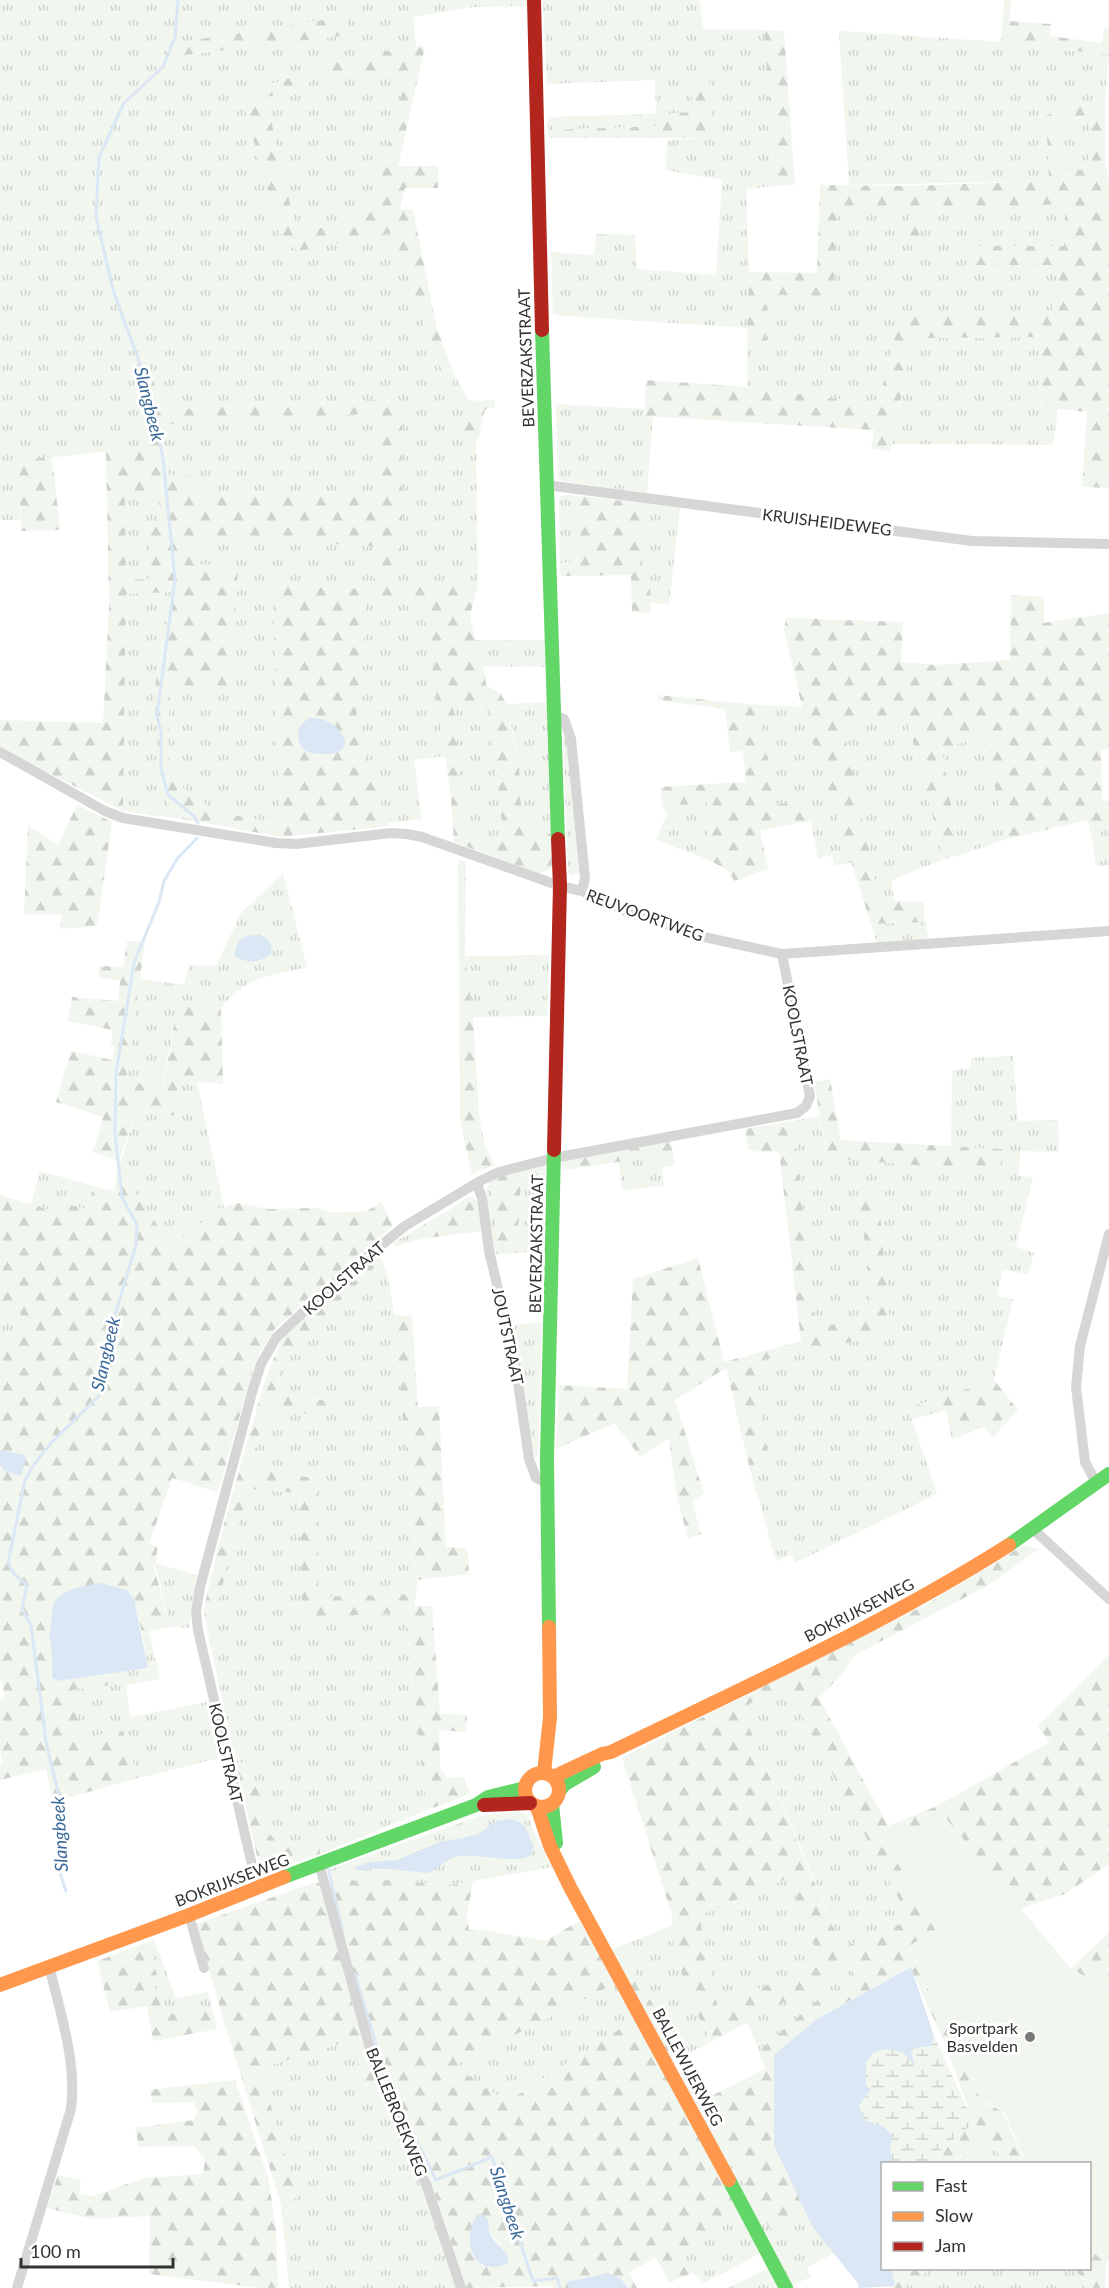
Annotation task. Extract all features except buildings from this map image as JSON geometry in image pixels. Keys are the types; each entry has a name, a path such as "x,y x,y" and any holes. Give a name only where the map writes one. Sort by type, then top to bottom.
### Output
{"street":[{"name":"BEVERZAKSTRAAT","path":"534,0 546,485 560,886 547,1483 549,1775"},
{"name":"KRUISHEIDEWEG","path":"546,485 972,541 1109,544"},
{"path":"555,715 564,719 572,739 585,878 582,891"},
{"name":"REUVOORTWEG","path":"0,752 105,811 137,821 276,843 296,844 391,833 422,837 560,886 582,891 628,912 705,937 782,954 1109,931"},
{"name":"KOOLSTRAAT","path":"257,1887 198,1630 196,1611 200,1587 261,1364 276,1338 331,1286 405,1226 499,1172 554,1158 797,1113 806,1106 810,1096 782,954"},
{"name":"JOUTSTRAAT","path":"477,1184 482,1198 489,1251 514,1355 530,1458 536,1478 547,1483"},
{"path":"1096,1484 1084,1462 1076,1387 1080,1346 1109,1237"},
{"name":"BOKRIJKSEWEG","path":"0,1985 476,1805 488,1797 525,1788 534,1775 549,1775 611,1752 906,1605 1033,1529 1109,1474"},
{"path":"1033,1529 1109,1599"},
{"name":"BOKRIJKSEWEG","path":"476,1805 534,1805 542,1808 552,1804 565,1784 605,1760 611,1752"},
{"path":"549,1775 560,1791"},
{"path":"525,1788 527,1798 534,1805"},
{"name":"BALLEWIJERWEG","path":"552,1804 559,1863"},
{"name":"BALLEWIJERWEG","path":"534,1805 550,1846 570,1887 786,2288"},
{"name":"BALLEBROEKWEG","path":"319,1864 371,2052 404,2138 426,2184 461,2288"},
{"path":"189,1915 204,1968"},
{"path":"17,2288 71,2109 74,2086 68,2046 49,1966"}],"green space":[{"path":"0,0 527,0 527,6 473,7 413,17 416,46 353,57 256,89 244,107 299,251 394,231 442,379 454,374 469,401 462,422 466,436 476,443 478,586 395,586 402,533 402,415 385,399 160,410 148,358 134,362 153,445 0,465","holes":["347,16 348,35 169,57"]},
{"path":"543,0 700,0 703,29 764,30 775,186 746,189 749,272 748,328 553,315 551,252 594,255 596,234 635,235 637,269 716,275 722,180 666,170 667,140 713,138 709,77 692,113 664,126 548,130 548,117 656,114 655,80 547,84"},
{"path":"1004,0 1012,0 1009,21 1051,24 1050,36 1102,43 1104,28 1109,29 1109,55 1001,42"},
{"path":"348,16 348,35 169,57 175,43"},
{"path":"764,30 784,31 795,185 775,186"},
{"path":"839,31 1001,42 1109,55 1105,101 1046,115 1049,181 849,185"},
{"path":"416,46 425,47 398,166 438,166 438,188 405,188 400,209 413,210 436,325 454,374 443,380 394,232 299,251 283,243 244,107 256,89 353,57","holes":["407,72 369,215 310,231 296,230 266,98 331,73"]},
{"path":"408,72 369,215 310,231 296,231 266,98 331,73"},
{"path":"709,77 713,138 549,138 548,130 663,126 663,114 692,112 691,78"},
{"path":"1105,101 1105,163 1109,179 1109,488 1082,487 1087,412 1040,407 1043,337 913,338 890,451 871,448 874,430 644,416 646,380 734,386 878,404 900,316 1051,315 1061,265 968,265 969,246 1064,246 1065,204 921,210 919,245 906,245 909,212 837,213 833,297 766,294 766,341 747,340 749,272 817,273 820,185 907,186 1049,181 1046,115","holes":["1092,115 1087,170 1058,171 1057,122"]},
{"path":"1092,115 1087,171 1057,171 1057,122"},
{"path":"1065,204 1064,246 969,247 968,265 1061,265 1051,315 900,316 878,404 747,387 747,340 765,340 766,294 833,296 836,213 909,212 906,244 919,245 920,210"},
{"path":"1043,337 1040,406 1058,409 1053,445 892,444 913,338"},
{"path":"148,358 161,410 385,399 402,415 402,538 396,586 478,586 470,615 484,666 486,685 501,694 506,704 519,763 521,808 531,829 540,833 552,834 552,868 540,874 454,842 451,797 423,604 397,601 367,602 356,719 387,823 390,826 280,837 195,821 177,815 170,809 160,775 154,691 173,592 126,594 123,811 0,748 0,720 103,723 109,605 106,452 153,444 134,361","holes":["381,413 380,492 197,493 196,476 168,474 162,425","125,497 158,497 162,523 148,522 151,579 126,580","194,535 379,547 372,589 273,586 279,824 215,811 183,788 168,757 170,691 230,691 238,568 192,563","481,704 487,708 491,722 503,832 500,841 489,841 480,837 465,824 453,705"]},
{"path":"495,400 495,407 486,409 484,413 480,435 476,443 466,436 462,422 469,401"},
{"path":"556,404 644,409 644,416 653,417 647,493 561,481 558,476"},
{"path":"381,413 381,492 196,493 168,475 162,425"},
{"path":"52,456 60,530 21,531 19,476 0,479 0,465"},
{"path":"19,476 20,520 0,520 0,479"},
{"path":"560,496 576,496 577,562 560,563 559,500"},
{"path":"576,496 644,503 639,573 650,575 651,613 632,612 631,575 561,576 560,563 577,562"},
{"path":"125,497 158,497 162,523 148,522 151,579 126,580"},
{"path":"644,503 680,508 669,605 650,602 650,575 639,573"},
{"path":"193,535 379,547 373,589 273,586 280,824 215,811 183,788 168,757 169,691 230,690 237,568 192,563"},
{"path":"173,592 154,691 177,815 195,821 123,811 126,593"},
{"path":"1011,595 1044,597 1044,623 1109,613 1109,749 1101,750 1102,801 1109,800 1109,828 1091,834 1088,820 1007,839 983,736 942,749 959,855 942,860 939,839 907,720 842,722 879,900 923,902 925,922 871,924 802,707 784,630 786,618 903,622 901,662 935,665 1010,660"},
{"path":"367,601 423,604 445,756 414,760 422,819 387,823 356,720"},
{"path":"475,640 547,640 547,667 484,666"},
{"path":"658,695 758,705 775,805 807,800 811,821 760,830 768,869 734,881 729,871 707,859 707,803 679,805 667,813 662,805 661,787 746,782 743,751 730,752 725,709 658,700"},
{"path":"548,702 552,834 532,830 522,814 518,756 506,704"},
{"path":"453,704 481,704 487,708 491,722 503,832 500,841 480,837 465,824"},
{"path":"758,705 802,707 852,862 835,866 832,855 818,859 807,801 775,805"},
{"path":"907,720 939,839 942,860 892,880 894,901 879,901 841,722"},
{"path":"983,735 1007,839 959,855 942,749"},
{"path":"563,736 567,739 579,872 572,876 568,873"},
{"path":"707,803 707,859 656,840 673,809 678,806"},
{"path":"77,805 112,822 97,926 60,929 62,915 24,914 28,825 58,845"},
{"path":"1109,828 1109,865 1096,866 1091,834"},
{"path":"458,860 466,862 465,956 473,1017 479,1116 485,1146 495,1165 472,1174 460,1121"},
{"path":"283,873 307,968 259,979 239,990 221,1008 178,1003 162,1087 126,1081 140,979 184,985 189,965 216,966 241,913"},
{"path":"925,922 928,935 926,939 877,944 871,924"},
{"path":"127,941 145,941 126,1081 163,1087 178,1003 221,1008 223,1084 180,1080 174,1116 137,1107 119,1161 93,1152 103,1117 56,1102 71,1051 112,1060 115,1046 111,1045 113,1030 68,1021 72,997 118,1001 120,981 99,978 99,966 123,967"},
{"path":"549,955 547,1016 473,1017 465,956"},
{"path":"1013,1056 1018,1121 1058,1120 1059,1152 1020,1151 1019,1176 1033,1177 1016,1247 1034,1253 1028,1274 1003,1270 997,1296 1013,1299 994,1380 908,1408 937,1494 795,1563 792,1555 776,1561 749,1466 769,1460 753,1362 891,1334 877,1181 858,1185 873,1316 815,1328 793,1121 819,1116 828,1162 841,1159 1002,1149 951,1147 952,1070 971,1068 971,1058"},
{"path":"830,1079 841,1140 1002,1149 1000,1172 841,1159 828,1162 814,1082"},
{"path":"180,1080 197,1082 224,1208 219,1209 172,1246 124,1177 117,1175 137,1107"},
{"path":"793,1121 815,1328 873,1316 858,1184 877,1181 891,1334 753,1362 769,1460 749,1466 726,1368 675,1400 704,1494 692,1500 701,1534 688,1539 676,1492 669,1438 640,1457 615,1423 556,1449 559,1385 627,1389 633,1279 698,1258 724,1362 801,1341 779,1151 748,1150 745,1129"},
{"path":"671,1141 675,1165 662,1167 659,1156 563,1170 562,1161"},
{"path":"660,1155 664,1186 622,1190 619,1162"},
{"path":"545,1163 545,1174 521,1178 517,1253 498,1254 495,1203 490,1182 494,1178"},
{"path":"40,1171 94,1186 87,1209 67,1215 31,1205"},
{"path":"545,1174 543,1246 530,1247 530,1252 517,1253 521,1178"},
{"path":"117,1175 124,1177 172,1246 219,1209 238,1203 268,1209 315,1208 333,1213 367,1211 381,1202 393,1226 275,1329 254,1366 218,1492 172,1478 149,1544 158,1547 154,1567 170,1627 142,1633 134,1599 58,1681 108,1673 110,1685 72,1690 83,1737 123,1731 138,1778 53,1802 46,1769 0,1780 0,1765 3,1764 0,1751 0,1701 5,1696 0,1676 0,1343 16,1341 22,1307 0,1303 0,1195 66,1215 69,1205 87,1209 94,1186 114,1191"},
{"path":"490,1182 495,1203 498,1254 493,1254 485,1192"},
{"path":"469,1196 476,1200 480,1211 481,1231 420,1239 450,1209"},
{"path":"450,1209 420,1239 395,1247 393,1243"},
{"path":"379,1253 382,1260 314,1326 284,1359 275,1393 328,1401 324,1416 267,1409 249,1468 319,1479 318,1597 416,1594 414,1606 432,1606 440,1714 467,1715 467,1732 439,1730 440,1768 447,1778 464,1777 470,1794 427,1810 405,1613 302,1617 299,1493 249,1489 215,1616 208,1616 203,1611 224,1524 265,1380 281,1341 324,1298"},
{"path":"382,1260 388,1277 394,1315 417,1580 416,1594 318,1597 319,1479 249,1468 267,1409 327,1400 275,1393 284,1359 314,1326"},
{"path":"0,1303 22,1306 16,1341 0,1343"},
{"path":"394,1315 412,1316 418,1407 439,1406 446,1547 467,1548 469,1574 417,1580"},
{"path":"542,1322 538,1454 536,1458 533,1457 511,1325"},
{"path":"994,1380 1018,1410 993,1437 983,1427 952,1440 946,1410 912,1419 908,1408"},
{"path":"249,1489 299,1493 302,1617 405,1613 427,1810 320,1854 320,1842 281,1847 268,1833 267,1816 249,1762 236,1763 203,1611 208,1616"},
{"path":"1024,1545 1039,1549 987,1586 855,1655 840,1676 819,1698 888,1826 937,1806 1050,1742 1038,1726 1109,1655 1109,1864 1065,1894 909,1946 972,2086 985,2103 1002,2111 1026,2162 1002,2162 990,2136 953,2162 925,2162 974,2123 946,2045 910,1967 817,2019 813,2228 819,2234 803,2221 773,2235 701,2101 765,2069 759,2051 814,2003 854,1983 850,1966 711,2042 694,2008 674,1952 672,1915 622,1758 927,1604","holes":["786,1686 910,1920 842,1948 741,1708","788,1878 820,1959 718,2009 699,1915"]},
{"path":"155,1563 197,1575 190,1628 170,1627"},
{"path":"149,1632 160,1679 126,1685 130,1717 207,1702 219,1758 138,1778 123,1731 83,1738 72,1690 109,1685 108,1673 148,1668 142,1633"},
{"path":"786,1686 911,1921 842,1948 741,1708"},
{"path":"249,1762 267,1816 268,1832 281,1847 320,1842 320,1854 279,1865 271,1864 257,1856 236,1763"},
{"path":"516,1812 526,1814 552,1867 452,1885 385,1880 366,1883 329,1876 331,1869 479,1816"},
{"name":"Sportpark Basvelden","path":"945,1817 1071,1969 1109,1989 1109,2262 1106,2263 1091,2250 1091,2162 1027,2162 1003,2110 985,2102 972,2086 909,1946 935,1930 883,1837"},
{"path":"329,1876 367,1883 385,1880 452,1885 473,1880 467,1916 469,1930 485,1930 545,1941 579,1921 618,1982 454,2066 507,2102 638,2017 743,2213 681,2254 692,2273 669,2283 656,2257 629,2273 637,2288 628,2288 616,2277 600,2275 567,2282 569,2288 553,2288 552,2286 466,2288 427,2171 392,2096 339,1926","holes":["488,2220 489,2231 500,2246 483,2266 476,2259"]},
{"path":"788,1878 820,1959 718,2009 699,1915"},
{"path":"316,1882 320,1884 379,2093 370,2097 349,2041 268,2066 264,2072 265,2085 297,2198 281,2204 196,1924"},
{"path":"673,1925 674,1952 694,2008 711,2042 683,2056 623,1953 615,1958 611,1950"},
{"path":"1109,1932 1109,1989 1071,1969"},
{"path":"154,1939 176,1999 208,1992 212,2008 164,2015 151,1977 157,1975 148,1942"},
{"path":"148,1942 157,1975 151,1977 164,2015 212,2008 217,2029 153,2041 147,2006 110,2012 97,1961"},
{"path":"623,1953 683,2056 672,2061 615,1958"},
{"path":"850,1966 855,1983 814,2003 759,2051 747,2022"},
{"path":"618,1982 638,2017 507,2102 454,2066"},
{"path":"934,2036 974,2123 925,2162 892,2162 884,2127 865,2120 859,2106 870,2089 866,2087 866,2063 874,2052 887,2049 903,2053 915,2065 911,2052 915,2048 931,2046"},
{"path":"349,2041 370,2096 379,2093 422,2185 456,2288 289,2288 281,2204 296,2198 265,2085 264,2072 268,2066"},
{"path":"688,2075 773,2234 803,2221 819,2234 834,2253 807,2267 811,2277 790,2286 682,2078"},
{"path":"235,2080 268,2177 276,2228 278,2288 259,2288 149,2274 150,2216 92,2219 47,2208 58,2175 81,2180 79,2194 93,2196 144,2178 203,2174 205,2159 194,2146 139,2147 135,2128 194,2120 197,2111 194,2102 153,2103 149,2090"},
{"path":"990,2136 1002,2162 955,2162"},
{"path":"743,2213 761,2253 704,2283 692,2273 680,2254"},
{"path":"1091,2250 1106,2263 1105,2288 1086,2288 1085,2280 1074,2270 1091,2270"},
{"path":"768,2269 779,2286 775,2288 727,2288"},
{"path":"928,2270 1074,2270 1085,2281 1086,2288 903,2288"},
{"path":"930,2270 903,2288 890,2288 895,2286 892,2271"}],"shaded area":[{"path":"309,718 329,722 337,728 343,735 345,742 343,748 336,753 315,754 302,748 298,732 301,725"},
{"path":"258,935 269,942 271,954 252,961 243,960 234,955 241,939"},
{"path":"0,1450 25,1455 21,1476 5,1471 0,1465"},
{"path":"100,1583 127,1590 134,1599 148,1668 58,1681 53,1678 49,1635 54,1604 64,1593"},
{"path":"506,1819 518,1822 525,1827 534,1847 528,1857 511,1859 461,1856 427,1873 384,1869 357,1871 355,1867 371,1862 397,1860 440,1842 477,1835 493,1823"},
{"path":"911,1967 934,2036 931,2046 915,2048 911,2052 915,2066 903,2053 887,2049 874,2052 866,2063 866,2086 871,2089 859,2106 865,2120 884,2127 893,2137 890,2148 892,2162 881,2162 881,2270 894,2270 892,2271 895,2286 859,2288 857,2282 813,2228 774,2145 774,2055 817,2019"},
{"path":"478,2214 484,2215 488,2220 489,2231 508,2256 508,2263 496,2267 486,2266 473,2254 470,2234"},
{"path":"608,2273 621,2279 628,2288 569,2288 566,2282"}],"waterway":[{"name":"Slangbeek","path":"178,0 175,37 163,67 124,103 99,157 96,216 113,290 148,386 163,459 175,579 157,715 161,733 161,767 168,795 194,816 198,823"},
{"name":"Slangbeek","path":"66,1891 60,1873 62,1843 58,1792 46,1742 31,1625 22,1609 27,1585 14,1574 8,1563 25,1480 51,1443 100,1395 99,1368 136,1245 137,1225 122,1197 115,1133 116,1073 134,963 159,902 164,881 177,859 197,838"},
{"name":"Slangbeek","path":"328,1868 343,1933"},
{"name":"Slangbeek","path":"355,1974 386,2077"},
{"name":"Slangbeek","path":"390,2088 436,2180 492,2157 533,2281 557,2278 560,2288"}],"traffic: fast":[{"path":"542,330 558,839"},
{"path":"549,1627 547,1458 554,1150"},
{"path":"1009,1545 1109,1474"},
{"path":"559,1791 565,1784 594,1767"},
{"path":"284,1877 476,1805 488,1797 525,1788"},
{"path":"552,1804 556,1843"},
{"path":"729,2180 786,2288"}],"traffic: slow":[{"path":"553,1777 611,1752 863,1629 1009,1545"},
{"path":"544,1773 550,1717 549,1627"},
{"path":"542,1773 554,1778 559,1790 554,1802 542,1807 530,1802 525,1790 530,1778 542,1773"},
{"path":"537,1807 550,1846 570,1887 729,2180"},
{"path":"0,1985 284,1877"}],"traffic: jam":[{"path":"534,0 542,330"},
{"path":"554,1150 560,886 558,839"},
{"path":"484,1805 530,1803"}],"place":[{"name":"Sportpark Basvelden","path":"1030,2037"}]}
